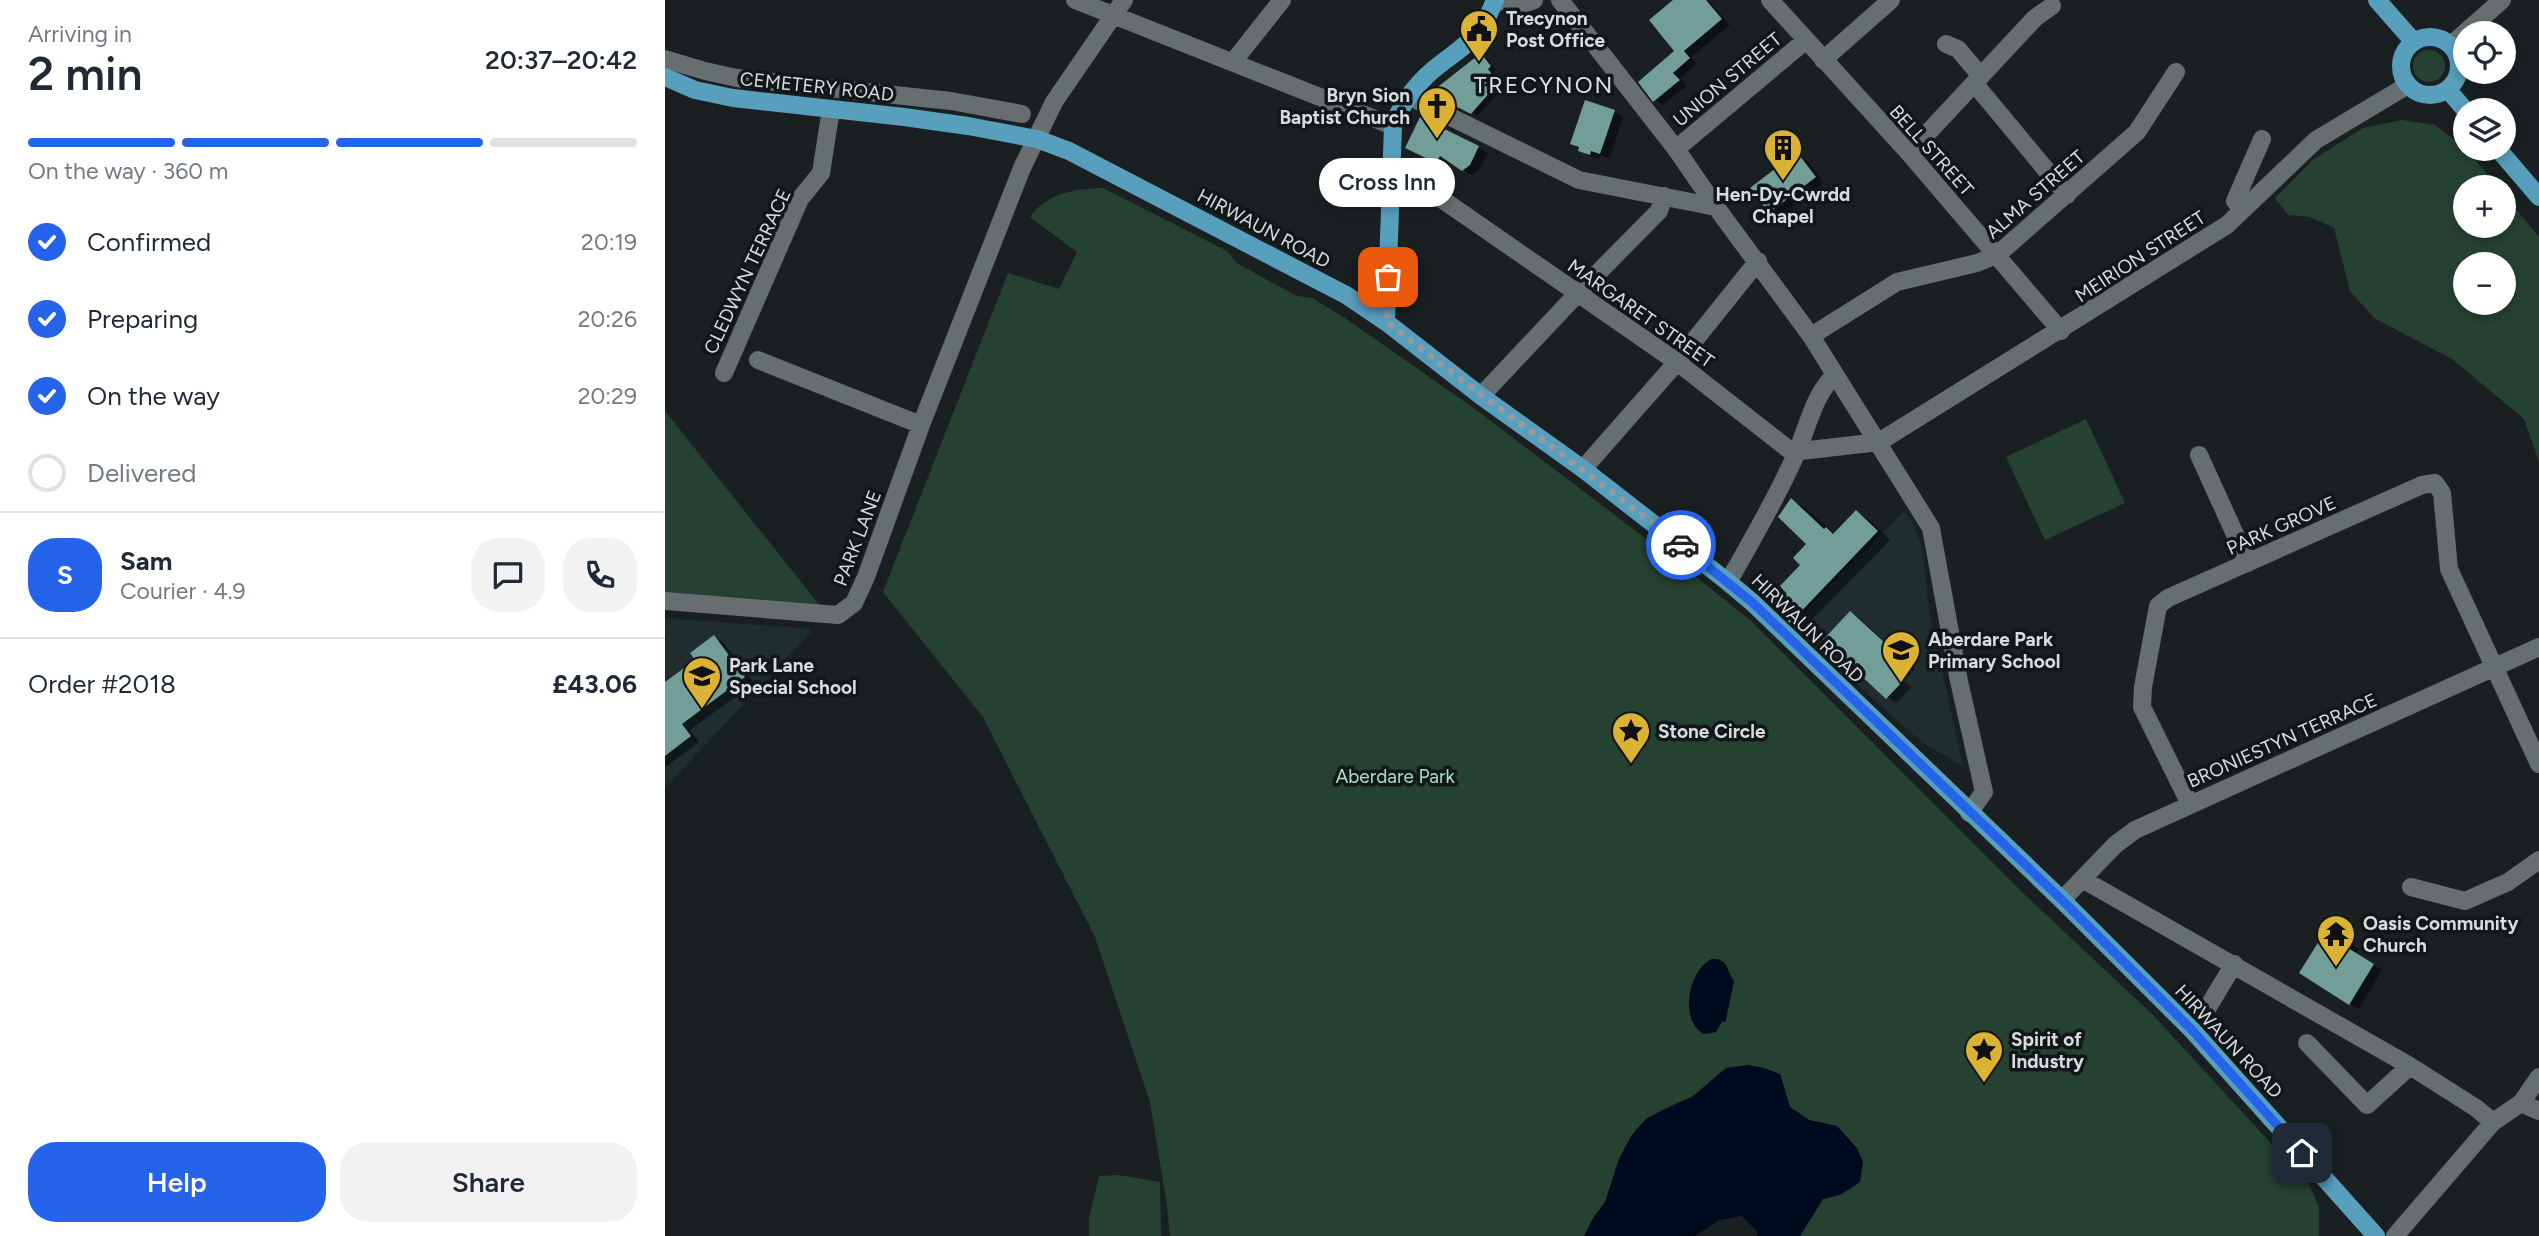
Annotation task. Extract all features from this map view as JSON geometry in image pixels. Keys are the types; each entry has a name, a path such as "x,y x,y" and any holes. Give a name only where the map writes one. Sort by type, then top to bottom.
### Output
{"main road":[{"path":"2378,0 2414,42"},
{"path":"1387,322 1393,126 1400,107 1408,96 1427,74 1462,49 1481,29 1495,1"},
{"path":"2433,37 2451,45 2457,53 2460,63 2455,83 2448,90 2431,95 2423,94 2408,85 2403,78 2404,53 2414,42 2433,37"},
{"name":"CEMETERY ROAD","path":"665,77 695,90 733,98 968,126 1037,139"},
{"path":"2448,90 2455,98"},
{"name":"HIRWAUN ROAD","path":"1037,139 1069,150 1346,295 1387,322 1481,396 1583,469 1728,582 2062,900 2192,1030 2376,1236"},
{"path":"2508,161 2539,197"}],"street":[{"path":"1075,0 1119,8 1233,62 1393,126"},
{"path":"1233,62 1282,0"},
{"path":"1495,1 1526,3 1534,0"},
{"path":"1560,0 1676,149 1811,336 1931,528 1959,681 1984,792 1969,813"},
{"name":"BELL STREET","path":"1770,0 1909,153 2061,331"},
{"path":"1823,60 1891,0"},
{"path":"2451,45 2502,0"},
{"path":"1909,153 2035,18 2052,6"},
{"name":"PARK LANE","path":"665,601 838,615 854,603 1022,168 1054,102 1119,8"},
{"name":"UNION STREET","path":"1676,149 1805,41"},
{"path":"1946,44 1958,49 1977,79 2067,195"},
{"name":"CEMETERY ROAD","path":"665,59 737,78 969,104 1022,114"},
{"name":"ALMA STREET","path":"1811,336 1897,282 1977,263 1997,255 2137,132 2176,72"},
{"name":"MEIRION STREET","path":"1879,442 2061,331 2227,225 2316,139 2408,85"},
{"path":"1408,96 1579,180 1716,207"},
{"path":"968,126 969,104"},
{"name":"CLEDWYN TERRACE","path":"724,373 800,199 821,173 831,108"},
{"path":"2242,210 2235,201 2262,139"},
{"name":"MARGARET STREET","path":"1391,164 1677,362 1793,452 1797,452"},
{"path":"1481,396 1659,211 1664,196"},
{"path":"1583,469 1677,362 1758,261"},
{"path":"758,360 921,425"},
{"path":"1728,582 1764,522 1825,384 1835,375"},
{"path":"1797,452 1879,442"},
{"path":"2199,455 2248,563"},
{"name":"PARK GROVE","path":"2190,804 2142,707 2143,687 2158,606 2168,598 2422,485 2435,483 2442,493 2449,569 2494,668"},
{"name":"BRONIESTYN TERRACE","path":"2062,900 2115,845 2136,830 2539,647"},
{"path":"2494,668 2539,764"},
{"path":"2411,887 2465,901 2508,882 2539,860"},
{"path":"2083,879 2410,1066 2493,1122"},
{"path":"2205,1012 2234,964"},
{"path":"2307,1043 2367,1105 2410,1066"},
{"path":"2395,1236 2493,1122 2521,1103 2539,1077"},
{"path":"2521,1103 2539,1111"}],"shaded area":[{"name":"Aberdare Park Primary School","path":"1905,510 1923,549 1929,611 1963,766 1923,743 1790,626"},
{"name":"Park Lane Special School","path":"665,618 810,629 811,632 665,788"}],"green space":[{"path":"2429,50 2441,54 2445,66 2441,78 2429,82 2417,78 2413,66 2417,54"},
{"path":"2402,120 2435,125 2453,139 2453,161 2476,161 2488,175 2453,175 2453,238 2516,238 2516,209 2539,237 2539,462 2524,419 2452,359 2374,318 2350,291 2334,228 2310,217 2288,215 2275,198 2314,159 2363,128"},
{"name":"Aberdare Park","path":"1103,188 1227,251 1238,264 1297,296 1312,298 1345,318 1475,409 1751,621 2025,895 2154,1016 2310,1186 2319,1208 2319,1236 1800,1236 1823,1199 1842,1194 1837,1126 1809,1120 1790,1107 1780,1074 1680,1101 1646,1121 1628,1142 1604,1204 1584,1236 1170,1236 1150,1102 1095,937 983,717 883,592 1008,273 1059,289 1077,252 1030,217 1045,202 1062,194","holes":["1712,959 1719,959 1734,981 1726,1020 1691,1021 1702,966"]},
{"path":"665,411 821,607 665,593"},
{"path":"2086,419 2125,503 2045,540 2006,457"},
{"path":"1118,1175 1160,1182 1161,1236 1089,1236 1089,1219 1099,1176"}],"water":[{"path":"1712,959 1725,963 1734,981 1725,1022 1722,1022 1716,1032 1704,1034 1691,1018 1690,996 1697,974"},
{"path":"1748,1065 1780,1074 1790,1107 1809,1120 1837,1126 1857,1148 1863,1162 1860,1182 1842,1194 1823,1199 1800,1236 1757,1236 1757,1231 1742,1216 1720,1220 1694,1236 1584,1236 1605,1202 1619,1159 1632,1135 1647,1118 1692,1097 1726,1068"}],"building":[{"path":"1673,0 1706,0 1722,19 1684,51 1690,58 1673,73 1680,80 1653,102 1638,82 1674,51 1649,20"},
{"path":"1481,53 1491,66 1488,69 1494,77 1484,85 1492,90 1471,114 1430,93"},
{"path":"1585,100 1615,110 1600,154 1591,151 1590,155 1578,151 1579,147 1570,144"},
{"name":"Bryn Sion Baptist Church","path":"1420,117 1479,146 1470,165 1462,171 1440,156 1436,163 1405,148"},
{"name":"Hen-Dy-Cwrdd Chapel","path":"1797,152 1816,177 1769,213 1750,188"},
{"path":"1791,498 1833,534 1856,510 1878,531 1790,623 1773,606 1786,593 1780,586 1800,565 1793,558 1806,544 1778,517"},
{"path":"1850,611 1907,663 1896,674 1903,681 1886,699 1823,640"},
{"path":"714,635 745,677 682,724 691,736 665,756 665,682 695,660 690,653"},
{"name":"Oasis Community Church","path":"2331,930 2351,942 2348,948 2374,964 2349,1005 2299,973 2324,933 2328,936"}],"way so far":[{"path":"1388,277 1387,322 1481,396 1583,469 1681,545"}],"place":[{"name":"Trecynon Post Office","path":"1479,63"},
{"name":"Bryn Sion Baptist Church","path":"1437,140"},
{"name":"Hen-Dy-Cwrdd Chapel","path":"1783,182"},
{"name":"Cross Inn","path":"1388,277"},
{"name":"Aberdare Park Primary School","path":"1901,684"},
{"name":"Park Lane Special School","path":"702,710"},
{"name":"Stone Circle","path":"1631,765"},
{"name":"Oasis Community Church","path":"2336,968"},
{"name":"Spirit of Industry","path":"1984,1084"}],"district":[{"name":"TRECYNON","path":"1544,85"}],"route":[{"path":"1681,545 1753,603 2062,900 2192,1030 2302,1153"}]}
